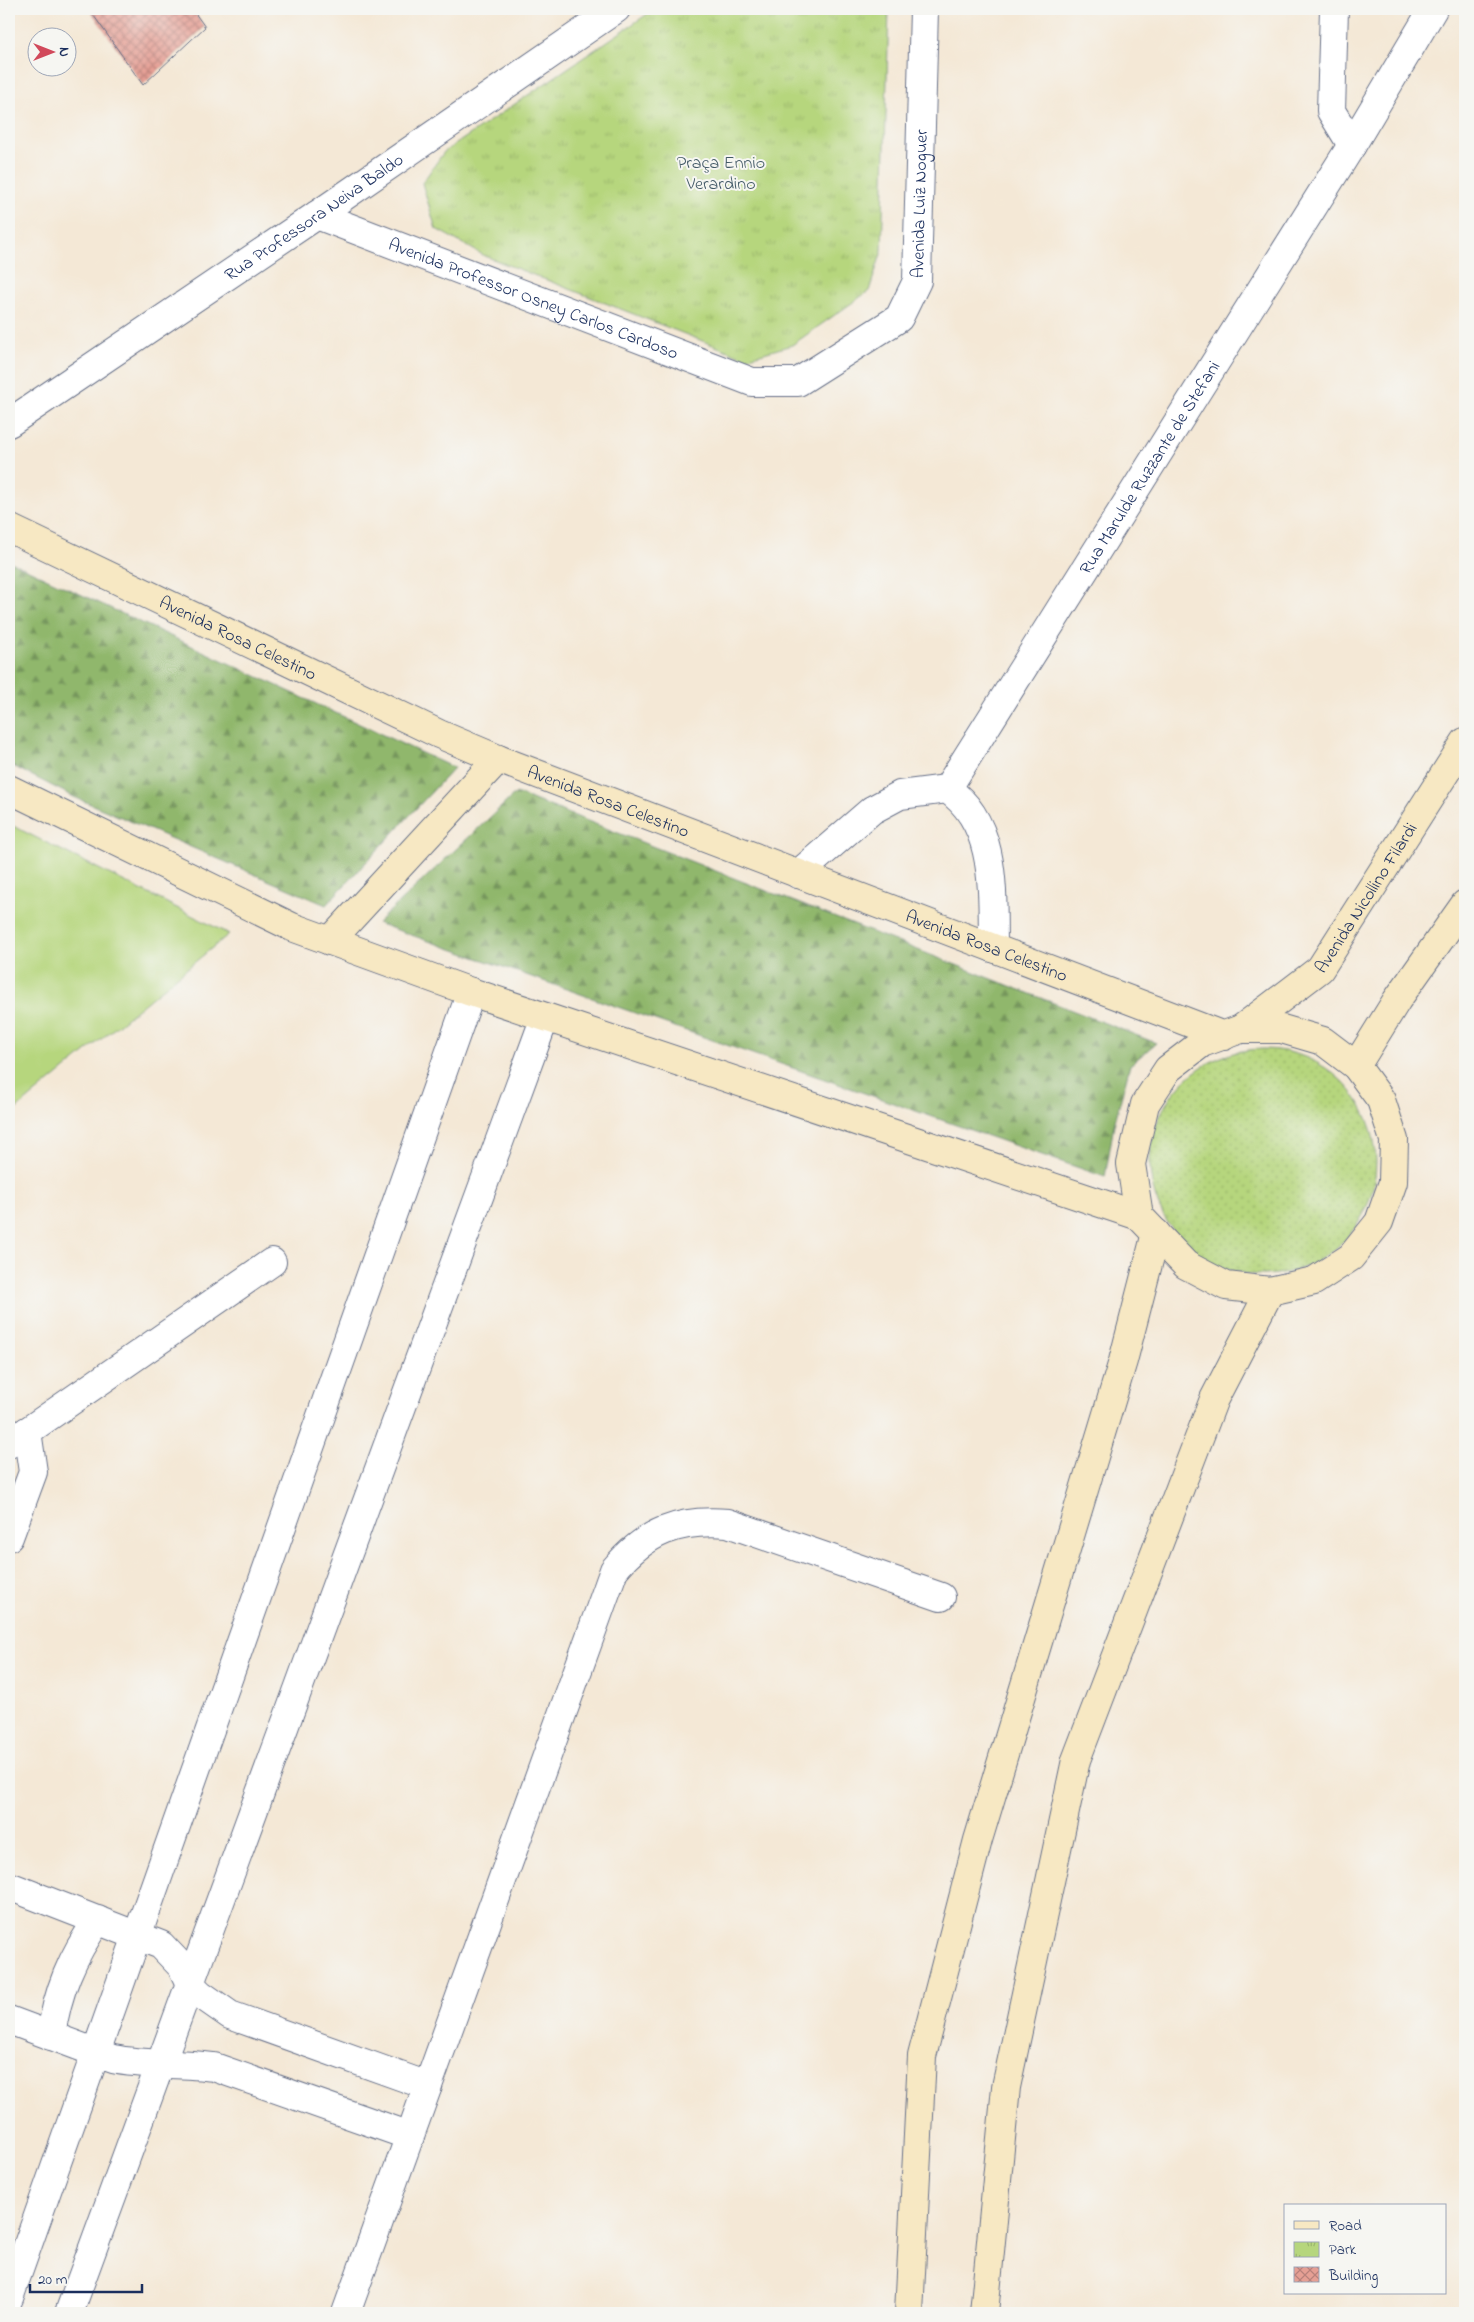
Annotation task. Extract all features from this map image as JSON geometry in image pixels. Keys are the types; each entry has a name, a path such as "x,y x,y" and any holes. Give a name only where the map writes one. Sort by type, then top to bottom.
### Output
{"main road":[{"name":"Avenida Rosa Celestino","path":"9,528 438,734 498,760 993,948 1232,1032"},
{"name":"Avenida Nicollino Filardi","path":"1232,1032 1320,969 1465,742"},
{"path":"330,941 498,760"},
{"path":"9,789 292,927 472,992 1147,1224 1186,1265 1226,1286 1270,1291 1314,1281 1352,1257 1379,1222 1393,1182 1394,1140 1381,1100 1356,1066 1323,1041 1282,1029 1232,1032 1202,1043 1168,1069 1145,1104 1132,1164 1147,1224 1123,1361 978,1840 922,2056 910,2313"},
{"path":"1356,1066 1398,1000 1465,904"},
{"path":"984,2313 1006,2086 1076,1760 1214,1399 1270,1291"}],"street":[{"name":"Rua Professora Neiva Baldo","path":"9,423 317,215 616,9"},
{"name":"Avenida Luiz Noguer","path":"752,382 798,382 899,318 917,281 924,9"},
{"path":"1334,9 1331,111 1352,145"},
{"name":"Rua Marulde Ruzzante de Stefani","path":"947,789 1352,145 1433,9"},
{"name":"Avenida Professor Osney Carlos Cardoso","path":"317,215 752,382"},
{"path":"798,874 872,810 900,795 947,789 961,798 980,828 992,880 993,948"},
{"path":"9,2298 472,992"},
{"path":"69,2313 545,1017"},
{"path":"9,1537 33,1472 18,1438 272,1262"},
{"path":"346,2313 614,1570 628,1554 662,1530 683,1523 706,1521 728,1523 941,1597"},
{"path":"9,1886 161,1945 171,1953 182,1967 190,1984 211,2004 230,2016 428,2086"},
{"path":"51,2036 61,1988 82,1942 98,1920"},
{"path":"9,2020 130,2063 214,2067 410,2136"}],"green space":[{"name":"Praça Ennio Verardino","path":"655,9 889,9 882,251 869,291 792,345 746,358 485,256 436,229 422,183 444,152"},
{"path":"9,561 454,768 326,905 74,797 9,764"},
{"path":"516,793 1156,1043 1130,1065 1114,1125 1105,1177 377,923"},
{"path":"9,824 229,934 9,1115"},
{"path":"1252,1049 1274,1049 1306,1057 1316,1062 1335,1074 1351,1090 1368,1119 1374,1140 1376,1162 1374,1184 1368,1205 1351,1234 1335,1250 1306,1267 1274,1275 1252,1275 1220,1267 1210,1262 1191,1250 1175,1234 1158,1205 1150,1173 1150,1151 1158,1119 1163,1109 1175,1090 1191,1074 1220,1057"}],"building":[{"path":"89,9 192,9 205,27 143,85"}]}
